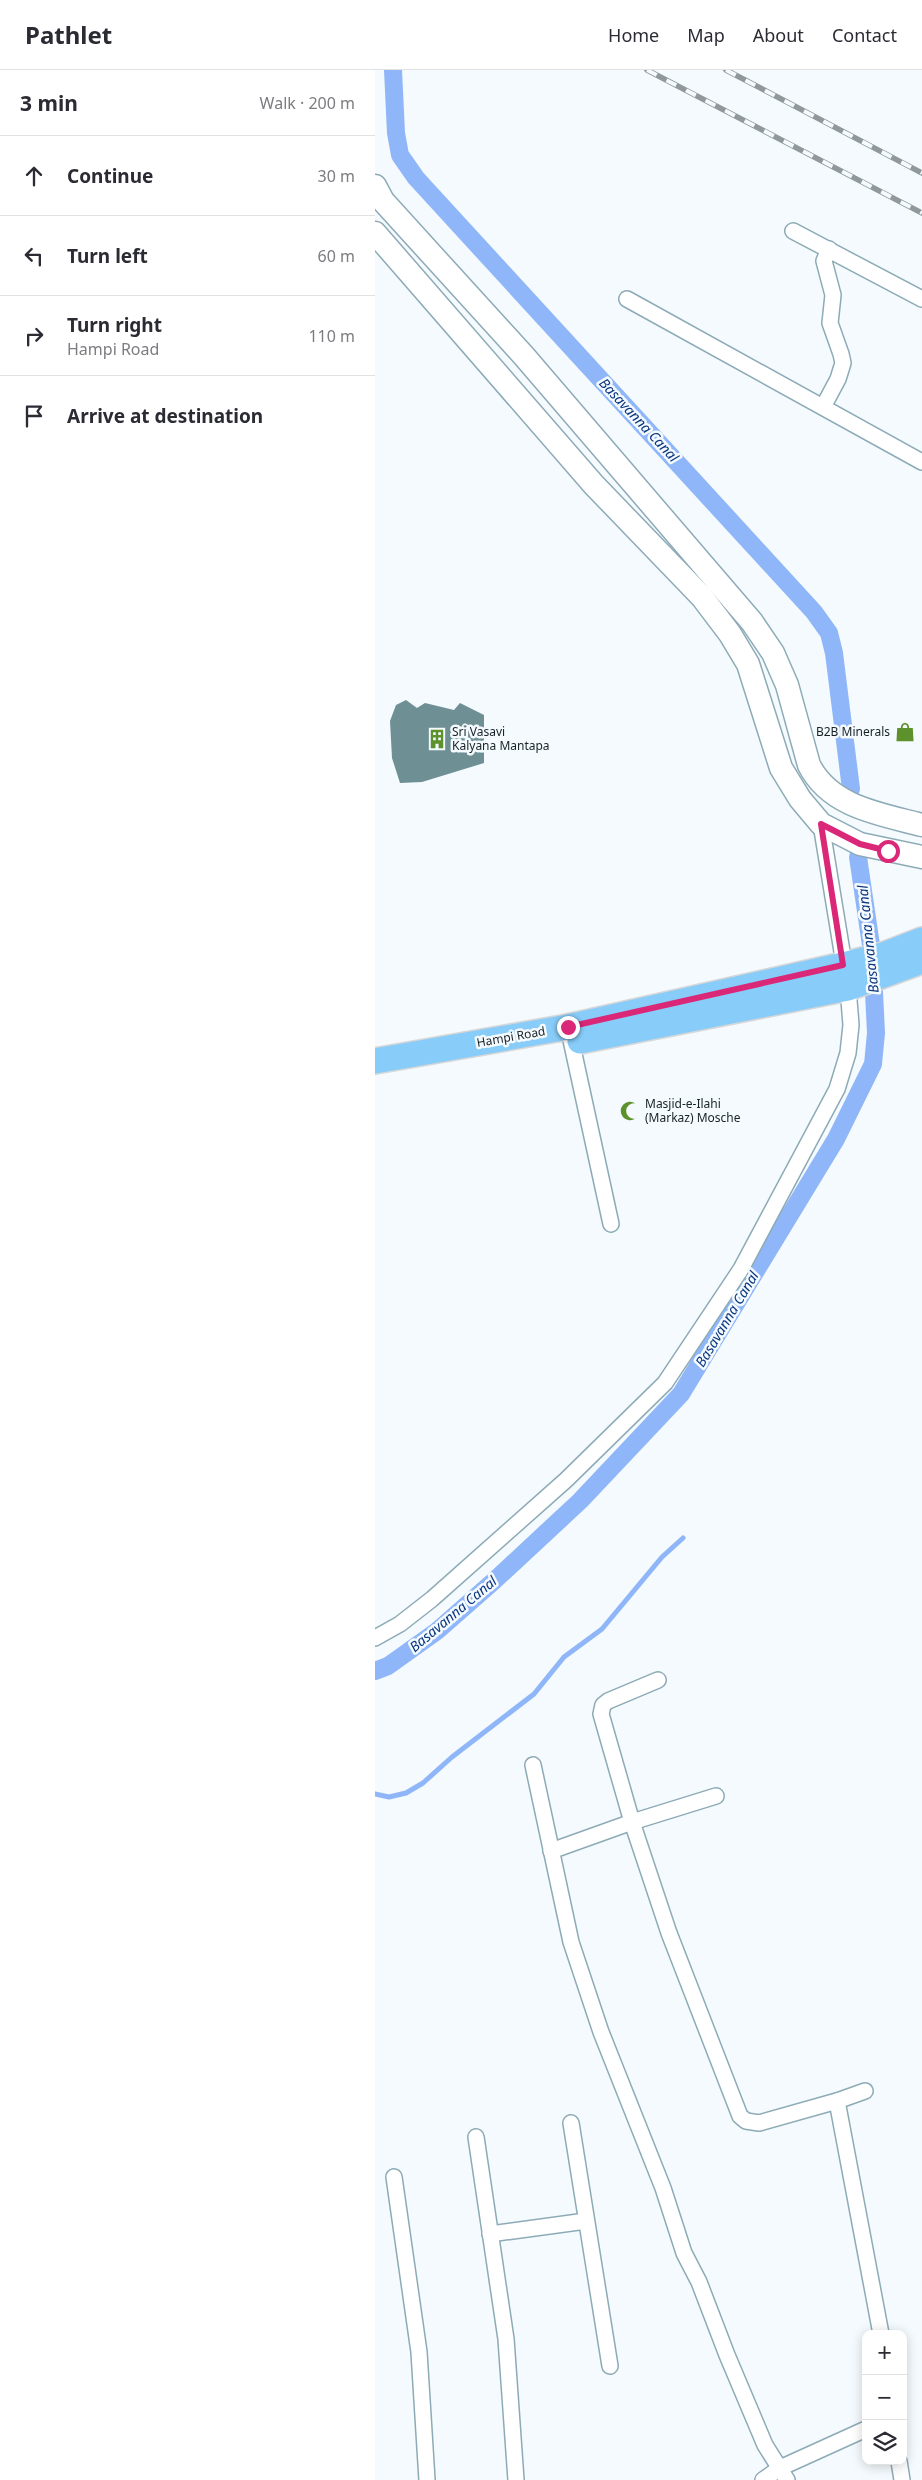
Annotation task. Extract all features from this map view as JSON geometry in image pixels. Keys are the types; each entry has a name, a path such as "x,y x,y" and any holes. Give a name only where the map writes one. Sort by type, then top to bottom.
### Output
{"main road":[{"path":"375,186 383,201 524,356 752,622 773,654 787,685 809,765 814,775 828,791 850,804 922,825"},
{"path":"375,233 594,485 702,597 730,634 748,664 781,768 800,799 821,824 860,844 922,857"},
{"path":"888,964 922,940"},
{"path":"888,964 922,961"},
{"name":"Hampi Road","path":"375,1061 570,1035 851,975 888,964"},
{"path":"375,1078 570,1035"}],"street":[{"path":"793,231 922,299"},
{"path":"823,407 838,379 843,363 830,323 833,295 824,261 829,249"},
{"path":"627,299 922,462"},
{"path":"375,1638 400,1624 432,1599 566,1480 665,1383 741,1269 837,1089 849,1044 851,975 821,824"},
{"path":"570,1035 611,1224"},
{"path":"657,1680 608,1701 601,1709 601,1714 632,1822 669,1933 740,2116 746,2122 759,2123 865,2091"},
{"path":"533,1765 571,1942 601,2032 663,2188 684,2253 699,2282 765,2445 783,2474"},
{"path":"551,1851 632,1822 716,1796"},
{"path":"837,2101 880,2330"},
{"path":"571,2123 610,2366"},
{"path":"476,2136 511,2385 516,2480"},
{"path":"394,2177 419,2352 427,2480"},
{"path":"490,2234 586,2220"},
{"path":"763,2480 783,2474 862,2431"},
{"path":"900,2465 902,2480"}],"building":[{"name":"Sri Vasavi Kalyana Mantapa","path":"406,700 417,708 425,703 454,710 460,703 484,715 484,763 422,782 400,783 392,758 390,721 396,705"}],"waterway":[{"name":"Basavanna Canal","path":"393,70 396,133 400,155 416,178 814,612 829,633 834,653 851,789"},
{"name":"Basavanna Canal","path":"375,1671 388,1666 437,1631 495,1580 580,1501 681,1394 836,1139 873,1064 876,1033 872,952 858,857"},
{"path":"375,1794 389,1797 406,1793 423,1783 452,1757 534,1694 564,1657 602,1629 662,1557 683,1538"}],"railway":[{"path":"647,70 922,213"},
{"path":"726,70 922,173"}],"place":[{"name":"B2B Minerals","path":"905,732"},
{"name":"Sri Vasavi Kalyana Mantapa","path":"437,739"},
{"name":"Masjid-e-Ilahi (Markaz) Mosche","path":"630,1111"}],"route":[{"path":"568,1027 843,965 821,824 837,834 860,844 888,851"}]}
